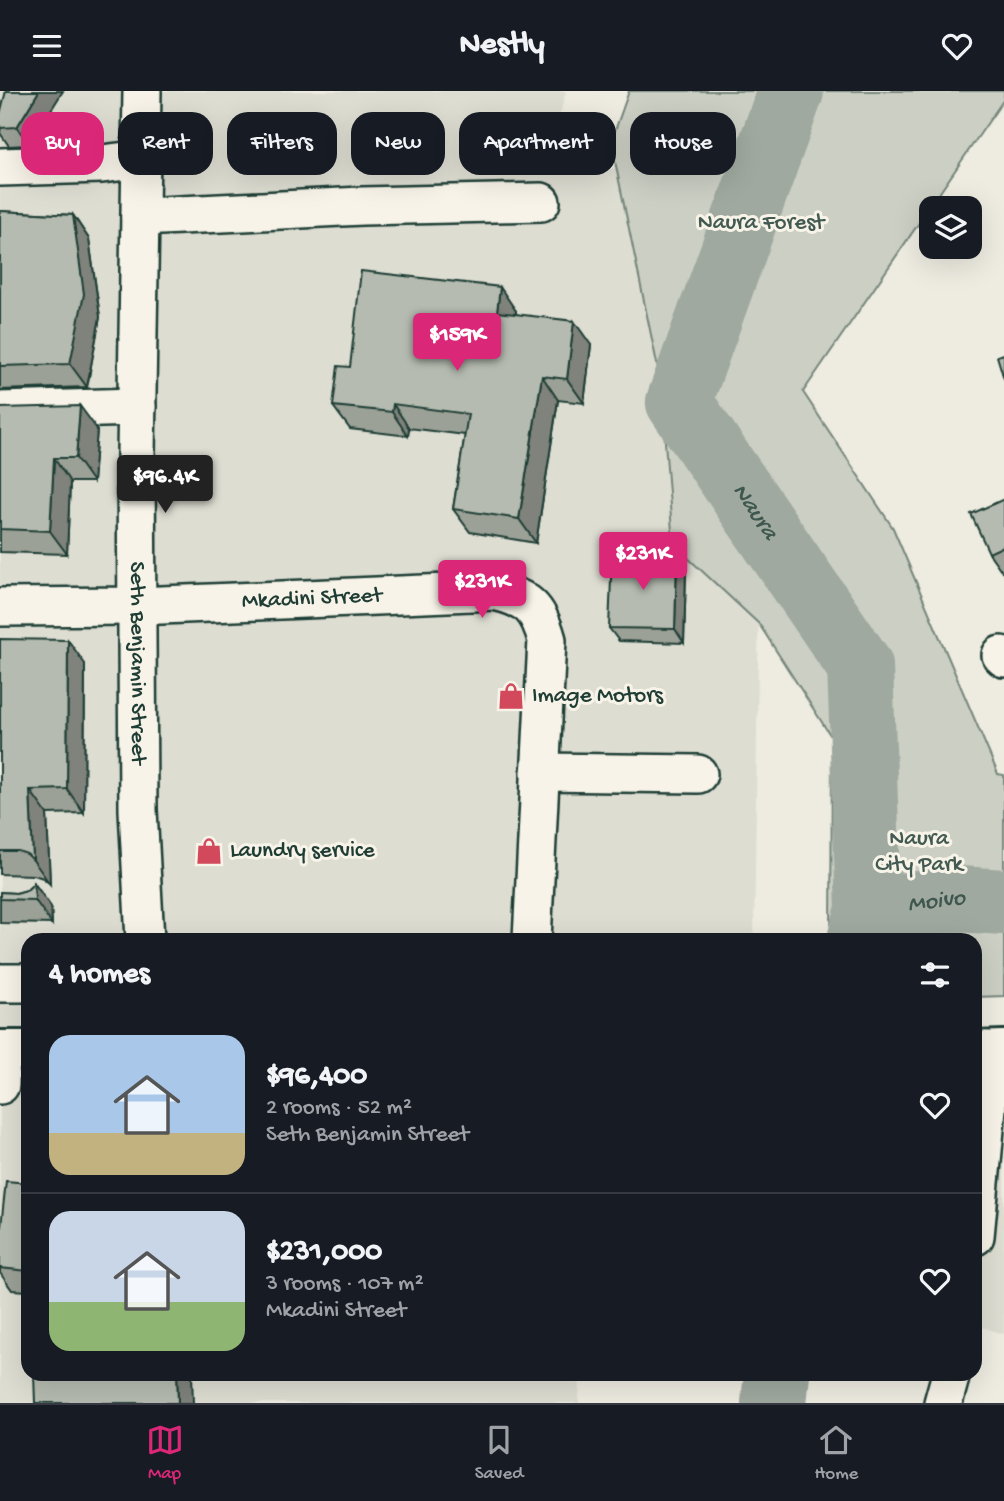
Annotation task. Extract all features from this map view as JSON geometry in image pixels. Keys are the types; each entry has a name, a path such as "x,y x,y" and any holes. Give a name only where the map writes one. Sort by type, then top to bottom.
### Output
{"main road":[{"path":"0,1050 21,1051"}],"street":[{"name":"Seth Benjamin Street","path":"142,91 142,112"},
{"path":"0,167 118,162"},
{"name":"Seth Benjamin Street","path":"141,175 137,606 138,810 145,933"},
{"path":"140,217 362,206 541,202"},
{"path":"0,411 137,407"},
{"name":"Mkadini Street","path":"0,607 137,606 495,591 513,595 531,605 542,620 547,640 532,933"},
{"path":"540,772 698,774"},
{"path":"0,983 21,983"},
{"path":"0,1050 0,1085"},
{"path":"982,1161 987,1108 988,1050"},
{"path":"943,1403 949,1381"}],"shaded area":[{"path":"0,91 566,91 561,112 459,112 459,175 616,175 616,169 630,170 630,175 765,177 754,933 21,933 21,1381 580,1381 579,1403 0,1403"},
{"path":"1004,1127 1004,1334 982,1327 982,1226"}],"green space":[{"name":"Naura Forest","path":"629,91 1004,91 1004,99 937,196 919,196 919,223 803,392 893,528 998,774 1004,775 1004,996 982,997 982,933 831,933 832,738 759,624 673,544 660,378 616,166 616,128"}],"building":[{"path":"6,91 39,91 26,112 21,112 21,120 17,127 0,128 0,114"},
{"path":"0,211 73,215 84,294 70,364 0,366"},
{"path":"361,271 500,287 497,312 574,321 567,379 542,376 519,519 453,509 468,414 393,404 392,412 333,406 338,366 350,367"},
{"path":"1004,354 1004,379 997,356"},
{"path":"80,406 76,458 54,458 50,531 0,529 0,408"},
{"path":"1004,499 1004,546 989,553 971,514"},
{"path":"612,554 677,557 675,629 609,628"},
{"path":"0,639 68,640 67,789 30,790 33,860 18,851 0,851"},
{"path":"34,883 35,900 0,899 0,892 16,893 27,890"},
{"path":"6,1181 21,1182 21,1270 0,1268 0,1236"},
{"path":"34,1381 177,1381 178,1403 35,1403"}],"waterway":[{"name":"Naura","path":"791,91 679,402 860,666 869,910 862,933"},
{"name":"Moivo","path":"869,910 959,899 1004,902"},
{"name":"Naura","path":"774,1403 776,1381"}],"place":[{"name":"Image Motors","path":"511,696"},
{"name":"Laundry service","path":"209,851"}],"park label":[{"name":"Naura City Park","path":"919,852"}]}
